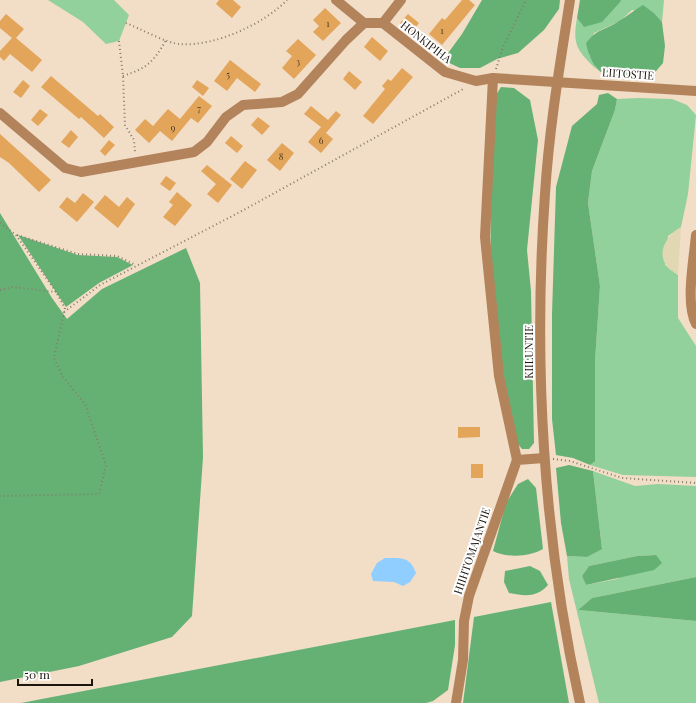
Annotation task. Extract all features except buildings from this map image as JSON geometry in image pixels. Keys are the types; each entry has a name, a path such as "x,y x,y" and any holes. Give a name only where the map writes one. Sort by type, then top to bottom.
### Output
{"street":[{"path":"0,113 65,168 81,172 136,161 194,152 207,142 226,117 243,105 282,102 298,94 346,40 364,23 336,0"},
{"path":"383,23 401,0"},
{"name":"KIILUNTIE","path":"570,0 551,125 544,210 541,296 541,389 544,458 564,614 580,703"},
{"name":"HONKIPIHA","path":"364,23 383,23 445,72 476,81 493,78 557,81"},
{"path":"493,78 485,237 499,376 517,460 544,458"},
{"name":"LIITOSTIE","path":"557,81 696,91"},
{"path":"696,235 691,299 692,317 696,324"},
{"name":"HIIHTOMAJANTIE","path":"456,703 463,660 464,621 468,596 517,460"}],"path":[{"path":"126,23 179,44 202,43 239,32 277,10 286,0"},
{"path":"493,78 503,47 526,0"},
{"path":"123,76 143,69 158,54 166,40"},
{"path":"119,41 123,76 124,125 134,140 136,161"},
{"path":"64,312 100,285 240,212 476,81"},
{"path":"0,223 16,235 56,292 65,308 54,358 63,377 85,404 106,464 99,494 0,496"},
{"path":"16,235 78,254 117,256 137,265"},
{"path":"0,290 12,287 56,292"},
{"path":"544,458 570,461 622,478 696,483"}],"green space":[{"path":"48,0 114,0 129,15 119,41 106,44 83,22"},
{"path":"482,0 560,0 559,9 544,30 518,53 497,59 480,68 460,68 443,60 462,34"},
{"path":"580,0 621,1 602,22 584,27 577,18"},
{"path":"620,0 664,0 662,22 655,14 632,10 620,21 594,33 589,55 597,70 581,53 576,42 575,35 577,18 584,26"},
{"path":"643,5 655,14 662,22 665,46 663,63 651,77 617,77 609,76 601,72 595,66 590,57 586,43 598,32 614,24"},
{"path":"501,87 514,88 530,100 538,140 527,250 531,291 534,443 529,449 522,449 517,443 500,355 492,287 492,180 496,95"},
{"path":"608,93 617,99 615,110 592,171 588,203 600,286 595,361 595,461 590,465 573,458 556,455 552,419 552,314 556,187 572,126 597,104 599,95"},
{"path":"617,99 672,99 687,105 696,115 688,194 681,227 668,236 665,265 678,275 678,318 696,346 696,477 623,475 590,465 595,460 595,361 600,286 588,203 592,171 615,110"},
{"path":"0,213 52,298 67,319 102,289 186,248 200,283 203,457 192,616 172,637 79,666 0,682"},
{"path":"18,235 78,255 117,257 133,265 99,283 66,307"},
{"path":"569,465 593,471 602,549 587,557 567,556 561,523 556,468"},
{"path":"593,471 635,486 658,484 696,486 696,577 592,598 578,610 696,621 696,703 599,703 569,579 567,556 587,557 602,548","holes":["656,555 617,579 586,585 582,576 589,566 637,556"]},
{"path":"528,479 536,488 543,549 531,554 518,556 505,555 493,551 506,503 518,484"},
{"path":"656,555 662,563 654,570 586,585 582,576 589,566 637,556"},
{"path":"530,566 540,571 548,585 535,594 520,595 509,593 504,582 505,571"},
{"path":"696,577 696,621 578,610 592,598"},
{"path":"551,602 569,703 463,703 474,617"},
{"path":"455,620 455,645 448,690 433,701 426,703 21,703"}],"sand":[{"path":"681,227 678,275 667,266 663,259 662,253 668,238"}],"water":[{"path":"385,558 400,558 411,563 416,573 410,582 403,586 394,582 373,581 371,574 377,563"}]}
